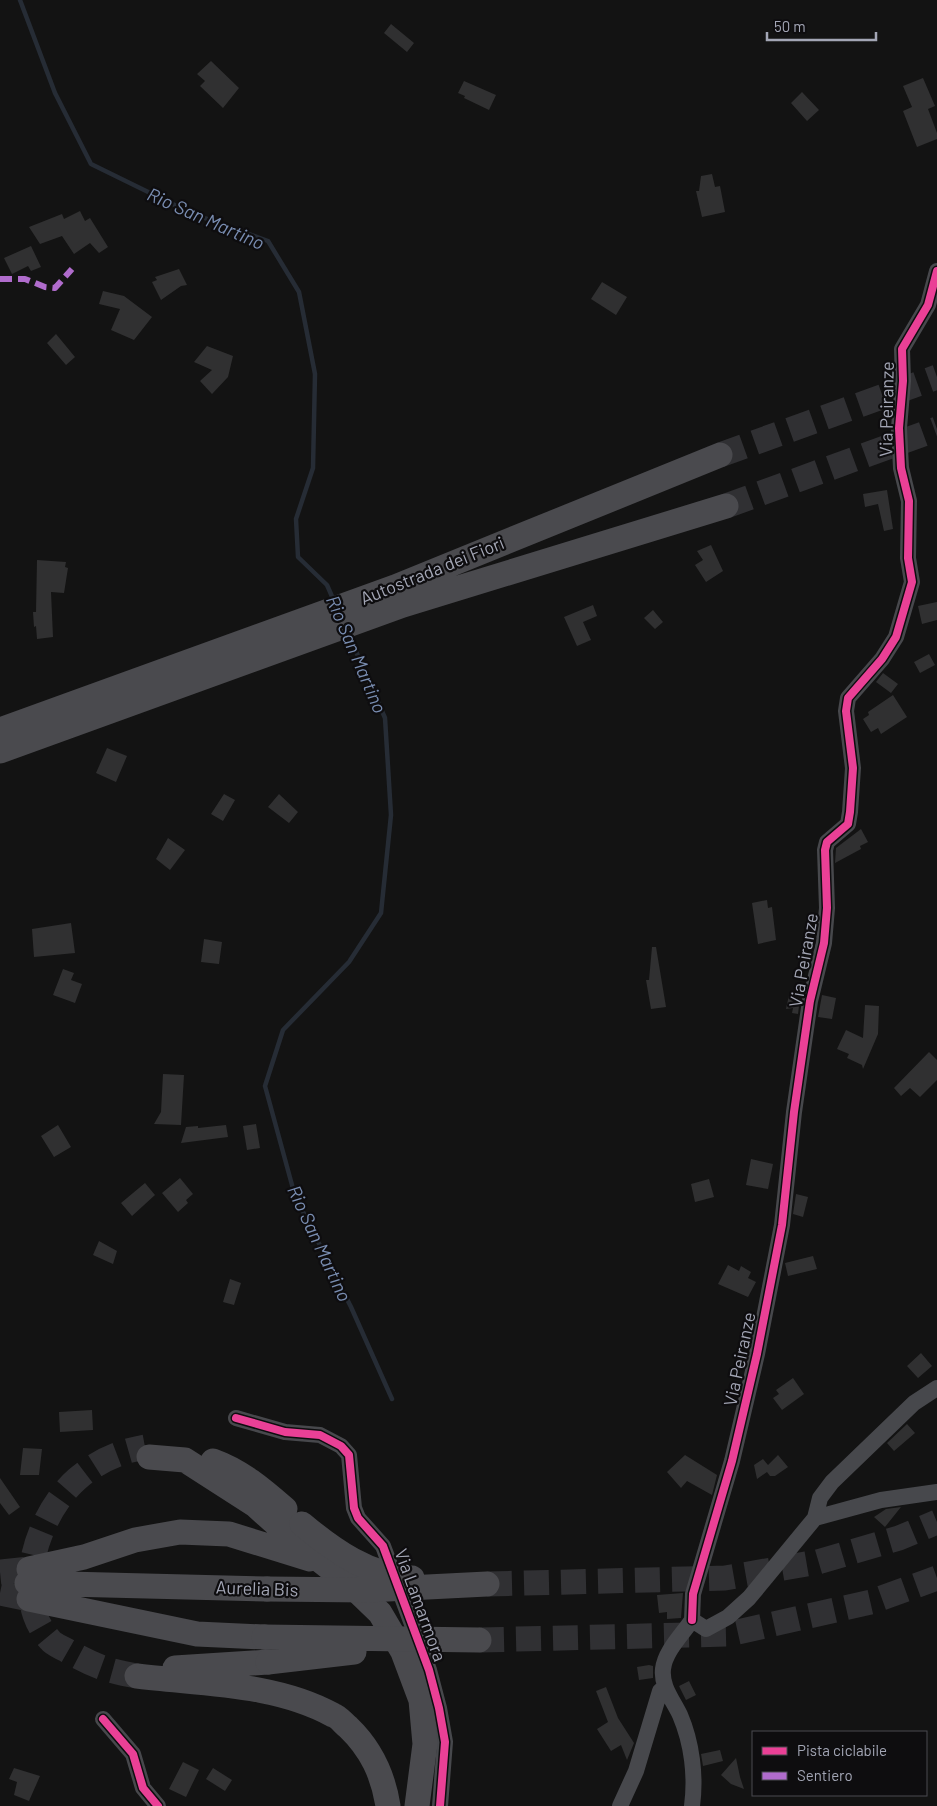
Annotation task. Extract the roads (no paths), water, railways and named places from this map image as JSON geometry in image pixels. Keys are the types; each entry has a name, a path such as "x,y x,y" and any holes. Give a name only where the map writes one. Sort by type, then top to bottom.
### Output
{"highway":[{"name":"Autostrada dei Fiori","path":"0,730 395,587 720,455"},
{"name":"Autostrada dei Fiori","path":"0,751 403,605 726,506"},
{"name":"Aurelia Bis","path":"28,1584 368,1590 487,1580 420,1578 385,1574 343,1555 302,1524 255,1483 227,1466 183,1450 147,1452 185,1460 255,1504 293,1539 329,1566"},
{"path":"28,1584 84,1556 134,1540 180,1532 229,1534 329,1566 369,1600 380,1613 389,1625 415,1680 421,1700 425,1744 417,1806"},
{"path":"28,1584 160,1628 197,1634 264,1637 479,1640 215,1667 138,1672 291,1697 335,1715 363,1741 375,1760 385,1785 388,1806"}],"street":[{"name":"Via Peiranze","path":"692,1620 693,1594 732,1461 757,1354 782,1226 794,1112 810,1000 824,943 828,908 825,850 827,842 848,824 853,793 853,768 846,712 848,698 882,659 896,637 912,582 908,558 909,501 901,468 899,438 903,381 902,349 928,305 937,271"},
{"path":"692,1806 692,1752 680,1716 665,1687 662,1670 671,1649 692,1620 706,1629 728,1617 748,1598 815,1518 820,1498 832,1482 914,1403 937,1388"},
{"name":"Via Lamarmora","path":"236,1418 285,1432 320,1435 341,1446 349,1455 354,1508 358,1518 384,1546 429,1670 439,1708 445,1742 440,1806"},
{"path":"815,1518 880,1500 937,1492"},
{"path":"620,1806 636,1771 660,1691 665,1687"},
{"path":"103,1718 133,1754 143,1788 158,1806"}],"waterway":[{"name":"Rio San Martino","path":"20,0 55,93 91,164 191,213 268,241 299,292 315,374 313,468 296,519 298,557 327,585 334,601"},
{"name":"Rio San Martino","path":"348,633 385,718 391,815 381,913 349,962 283,1030 265,1086 295,1196 351,1307 392,1399"}],"tunnel":[{"path":"720,455 937,377"},
{"path":"726,506 937,429"},
{"path":"137,1676 100,1667 52,1642 38,1622 32,1602 30,1579 40,1534 50,1513 63,1494 77,1479 101,1462 145,1447"},
{"path":"487,1584 725,1578 818,1562 899,1538 937,1522"},
{"path":"0,1572 29,1569"},
{"path":"479,1640 729,1634 871,1602 937,1578"},
{"path":"0,1593 29,1599"}]}
